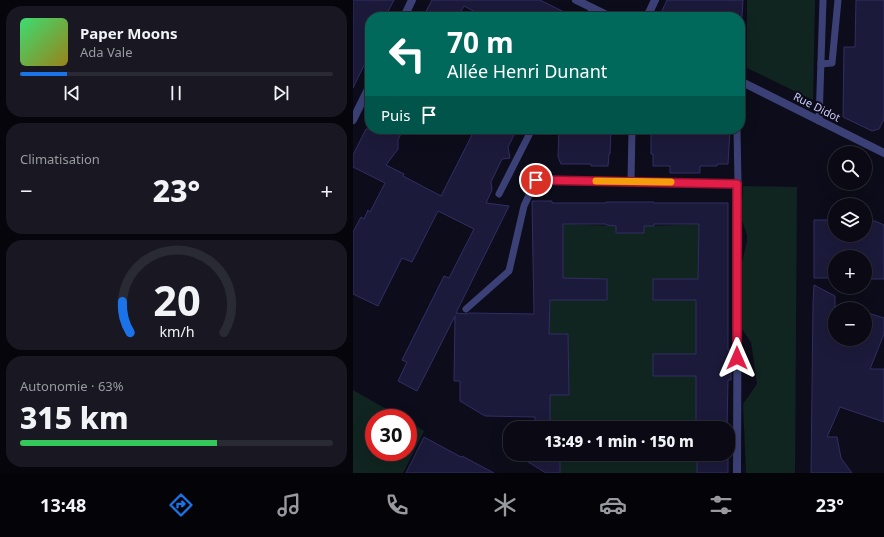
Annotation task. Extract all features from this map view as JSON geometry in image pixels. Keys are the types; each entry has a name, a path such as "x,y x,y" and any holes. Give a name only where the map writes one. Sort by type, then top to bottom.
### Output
{"street":[{"path":"406,12 412,0"},
{"path":"576,0 601,12"},
{"path":"649,12 655,0"},
{"name":"Rue Didot","path":"745,84 884,153"},
{"path":"353,120 365,95"},
{"path":"737,184 737,473"}],"lane":[{"path":"819,121 823,0"},
{"path":"821,64 833,63 838,0"},
{"path":"591,12 593,8"},
{"path":"499,194 529,134"},
{"path":"631,181 632,134"},
{"path":"466,309 509,271 524,206 536,180 737,184 737,134"}],"green space":[{"path":"747,0 815,0 813,100 747,68"},
{"path":"743,186 797,187 795,473 746,473 743,404 757,384 751,342 741,328 742,262 747,241 747,235 741,218"},
{"path":"563,224 616,226 616,233 644,233 644,226 708,224 708,236 698,236 698,279 653,279 653,300 696,300 696,344 699,355 653,354 653,375 698,376 697,421 550,421 550,395 569,395 568,334 549,334 550,300 607,300 607,279 562,278"},
{"path":"353,390 386,409 365,409 365,461 409,461 403,473 353,473"},
{"path":"417,427 424,431 417,445"},
{"path":"560,461 697,461 697,473 560,473"}],"building":[{"path":"353,0 394,0 388,12 365,12 365,63 353,88"},
{"path":"432,0 540,0 564,12 475,12 464,6 461,12 426,12"},
{"path":"667,0 743,0 742,12 661,12"},
{"path":"856,0 884,0 884,119 879,129 872,131 843,117 844,47 855,47"},
{"path":"365,131 365,134 401,134 398,140 398,149 386,165 404,174 403,176 441,196 472,134 514,134 508,147 510,158 502,159 491,182 492,190 486,203 509,206 456,313 534,314 532,201 552,201 552,203 728,203 728,350 731,350 731,380 728,380 727,421 696,421 696,376 653,376 653,354 696,354 696,300 653,300 653,279 698,279 699,224 654,224 654,226 644,226 644,233 616,233 616,226 606,224 563,224 563,278 607,279 607,300 550,300 549,334 568,334 569,395 550,395 550,421 535,421 535,417 485,416 460,401 460,381 454,381 455,316 417,391 398,381 407,362 402,360 444,276 449,278 474,229 438,211 412,262 402,258 378,306 353,294 353,232 361,217 364,219 368,210 370,212 385,183 353,167 353,155"},
{"path":"559,134 611,134 608,166 591,166 591,164 561,164 558,157"},
{"path":"651,134 730,134 728,164 717,164 717,166 700,166 700,173 670,173 670,166 653,166 653,154 651,154"},
{"path":"814,220 828,220 828,242 872,242 872,221 884,225 884,279 872,279 872,250 828,250 828,278 814,278"},
{"path":"814,285 828,292 828,294 835,296 835,302 828,302 828,346 872,346 872,314 884,318 884,334 870,369 884,369 884,422 840,407 827,437 837,437 841,458 852,473 811,473"},
{"path":"424,437 494,473 406,473 412,461 417,461 417,451"},
{"path":"526,461 560,461 560,473 546,473"},
{"path":"697,461 728,461 728,473 697,473"}],"slow traffic":[{"path":"596,181 671,182"}],"route":[{"path":"536,180 737,184 737,358"}]}
